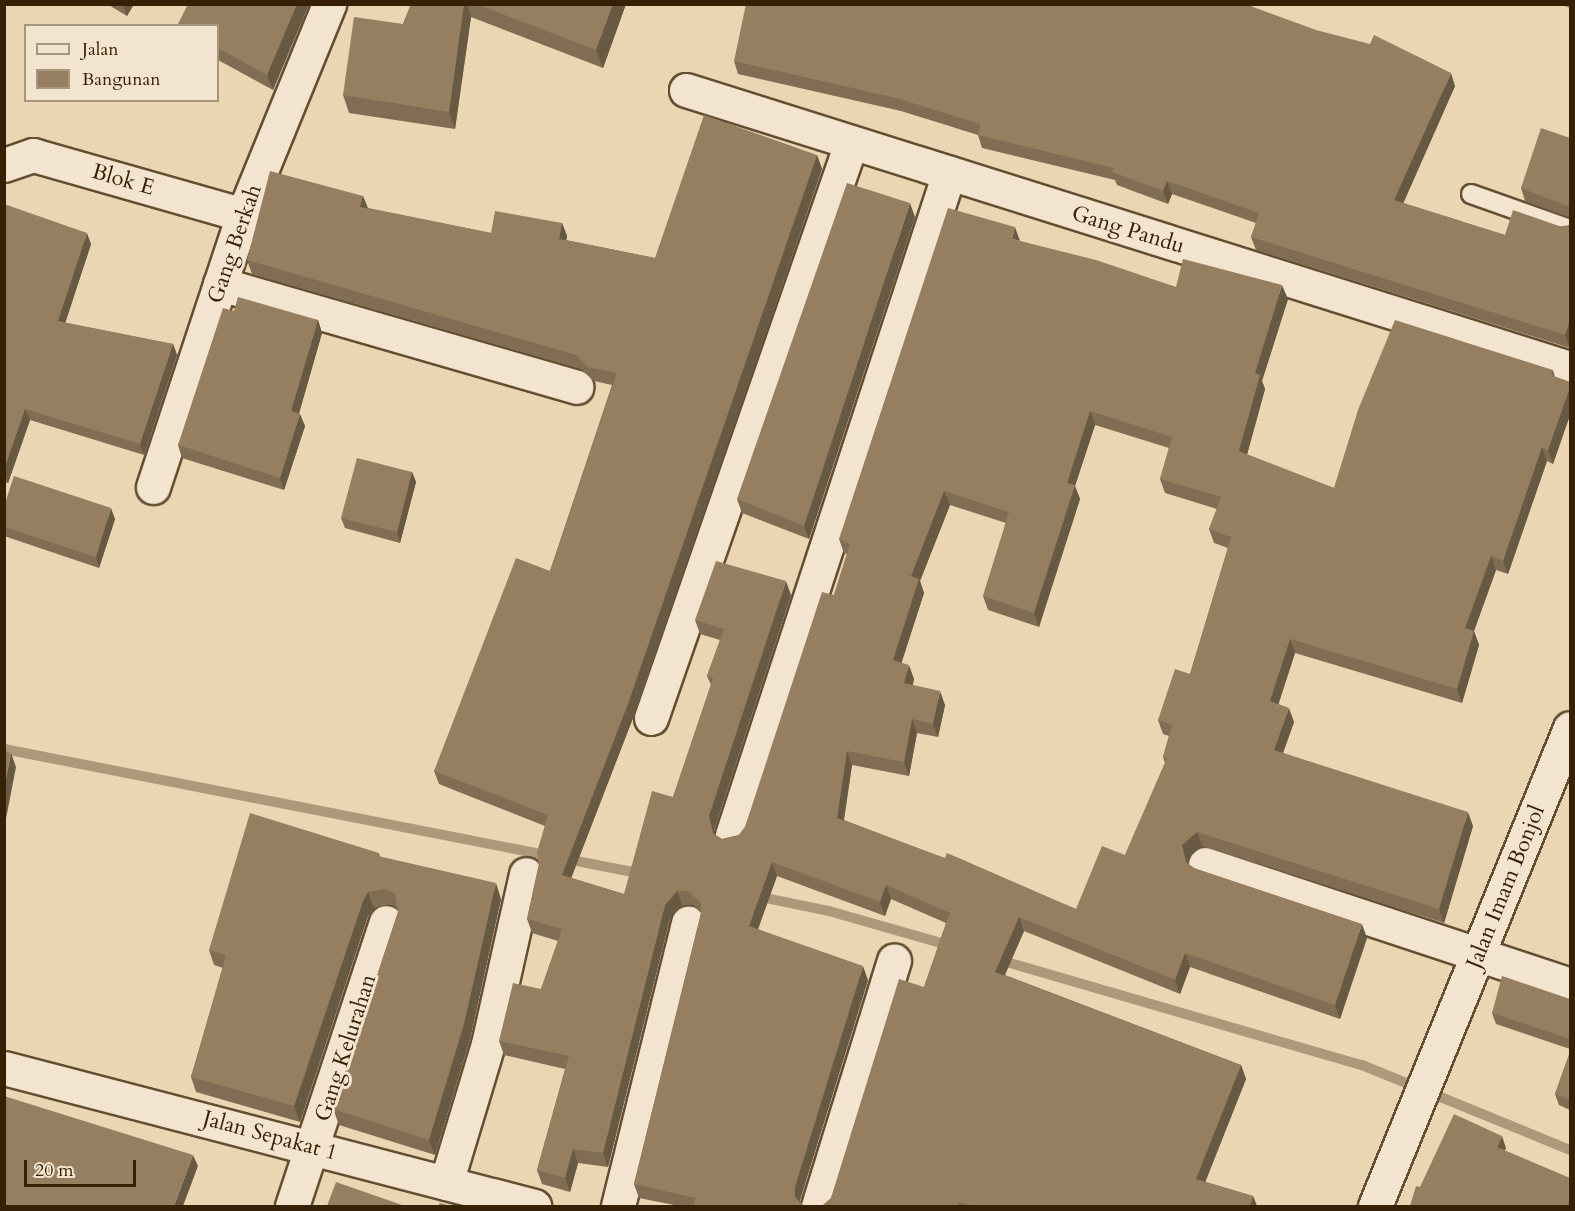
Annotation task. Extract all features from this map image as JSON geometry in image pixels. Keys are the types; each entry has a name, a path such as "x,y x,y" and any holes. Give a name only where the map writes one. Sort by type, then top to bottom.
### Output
{"street":[{"name":"Gang Berkah","path":"153,487 243,215 329,4"},
{"name":"Gang Pandu","path":"686,90 1570,368"},
{"path":"651,718 852,143"},
{"name":"Blok E","path":"4,165 33,155 243,215"},
{"path":"732,835 949,173"},
{"path":"220,284 576,387"},
{"name":"Jalan Imam Bonjol","path":"1375,1206 1407,1133 1570,728"},
{"path":"1205,864 1570,985"},
{"path":"446,1183 488,1044 526,874"},
{"name":"Gang Kelurahan","path":"292,1206 314,1148 386,922"},
{"path":"618,1206 688,923"},
{"path":"818,1206 894,961"},
{"name":"Jalan Sepakat 1","path":"4,1068 534,1206"}],"lane":[{"path":"1471,194 1570,229"}],"building":[{"path":"188,4 297,4 267,75 219,49 219,24 178,24"},
{"path":"411,4 464,4 449,112 343,95 354,17 403,24"},
{"path":"476,4 613,4 596,50"},
{"path":"746,4 1061,4 1070,6 1070,4 1245,4 1316,30 1370,44 1374,35 1451,73 1394,200 1505,235 1513,210 1562,227 1570,225 1570,320 1565,335 1251,237 1259,213 1167,181 1163,191 1112,172 1114,168 978,135 980,124 896,98 734,61"},
{"path":"704,115 817,155 628,704 562,875 624,894 652,791 673,797 713,678 707,676 724,629 695,620 716,561 786,581 709,816 713,833 722,839 739,835 745,827 822,592 834,595 850,544 839,539 948,208 1015,227 1012,239 1096,260 1176,287 1183,259 1282,285 1255,373 1260,375 1239,451 1334,488 1358,410 1395,320 1553,370 1551,375 1570,382 1548,450 1542,447 1503,561 1491,556 1465,628 1474,631 1457,689 1290,639 1270,701 1289,708 1274,750 1468,812 1439,909 1197,832 1182,845 1186,862 1194,868 1362,924 1335,1005 1185,953 1175,980 1019,917 995,972 1241,1065 1196,1179 1253,1196 1250,1206 973,1206 958,1202 956,1206 822,1206 831,1198 899,979 924,987 950,913 886,885 880,902 772,862 749,926 863,966 795,1187 795,1197 804,1206 693,1206 696,1198 634,1184 701,914 701,903 688,891 677,891 665,905 603,1153 573,1149 565,1178 537,1170 569,1056 499,1041 513,983 541,989 562,929 527,919 539,864 537,852 548,815 434,771 516,558 550,571 617,373 588,367 576,355 247,260 270,171 363,196 360,207 491,233 495,211 562,223 559,239 655,258","holes":["1090,411 1172,437 1160,479 1221,497 1209,529 1231,537 1190,674 1175,669 1158,720 1172,725 1163,757 1167,758 1125,855 1102,846 1076,909 947,853 945,858 837,818 847,751 904,762 912,719 933,724 940,691 904,683 909,665 893,660 919,579 911,576 944,491 1009,512 983,596 1034,613 1075,485 1067,483"]},
{"path":"1541,128 1570,138 1570,207 1521,188"},
{"path":"847,183 910,203 804,526 737,499"},
{"path":"4,204 87,233 58,321 173,344 140,444 25,409 4,470"},
{"path":"238,297 318,320 291,411 300,414 280,478 178,445 223,308 234,311"},
{"path":"357,458 412,472 397,532 341,518"},
{"path":"14,476 111,508 96,557 4,527 4,506"},
{"path":"4,751 11,753 4,789"},
{"path":"250,813 379,853 378,856 496,883 464,1024 429,1140 333,1109 398,912 395,894 386,889 368,892 363,901 294,1106 191,1077 226,955 209,950"},
{"path":"1502,976 1570,999 1570,1039 1492,1013"},
{"path":"1570,1052 1570,1100 1555,1094"},
{"path":"4,1096 193,1155 174,1206 4,1206"},
{"path":"1454,1114 1502,1136 1497,1147 1570,1178 1570,1206 1410,1206 1416,1186 1420,1187"},
{"path":"336,1182 405,1206 327,1206"}],"waterway":[{"path":"4,749 643,874"},
{"path":"756,896 829,911 952,946"},
{"path":"996,959 1362,1065 1570,1150"}]}
